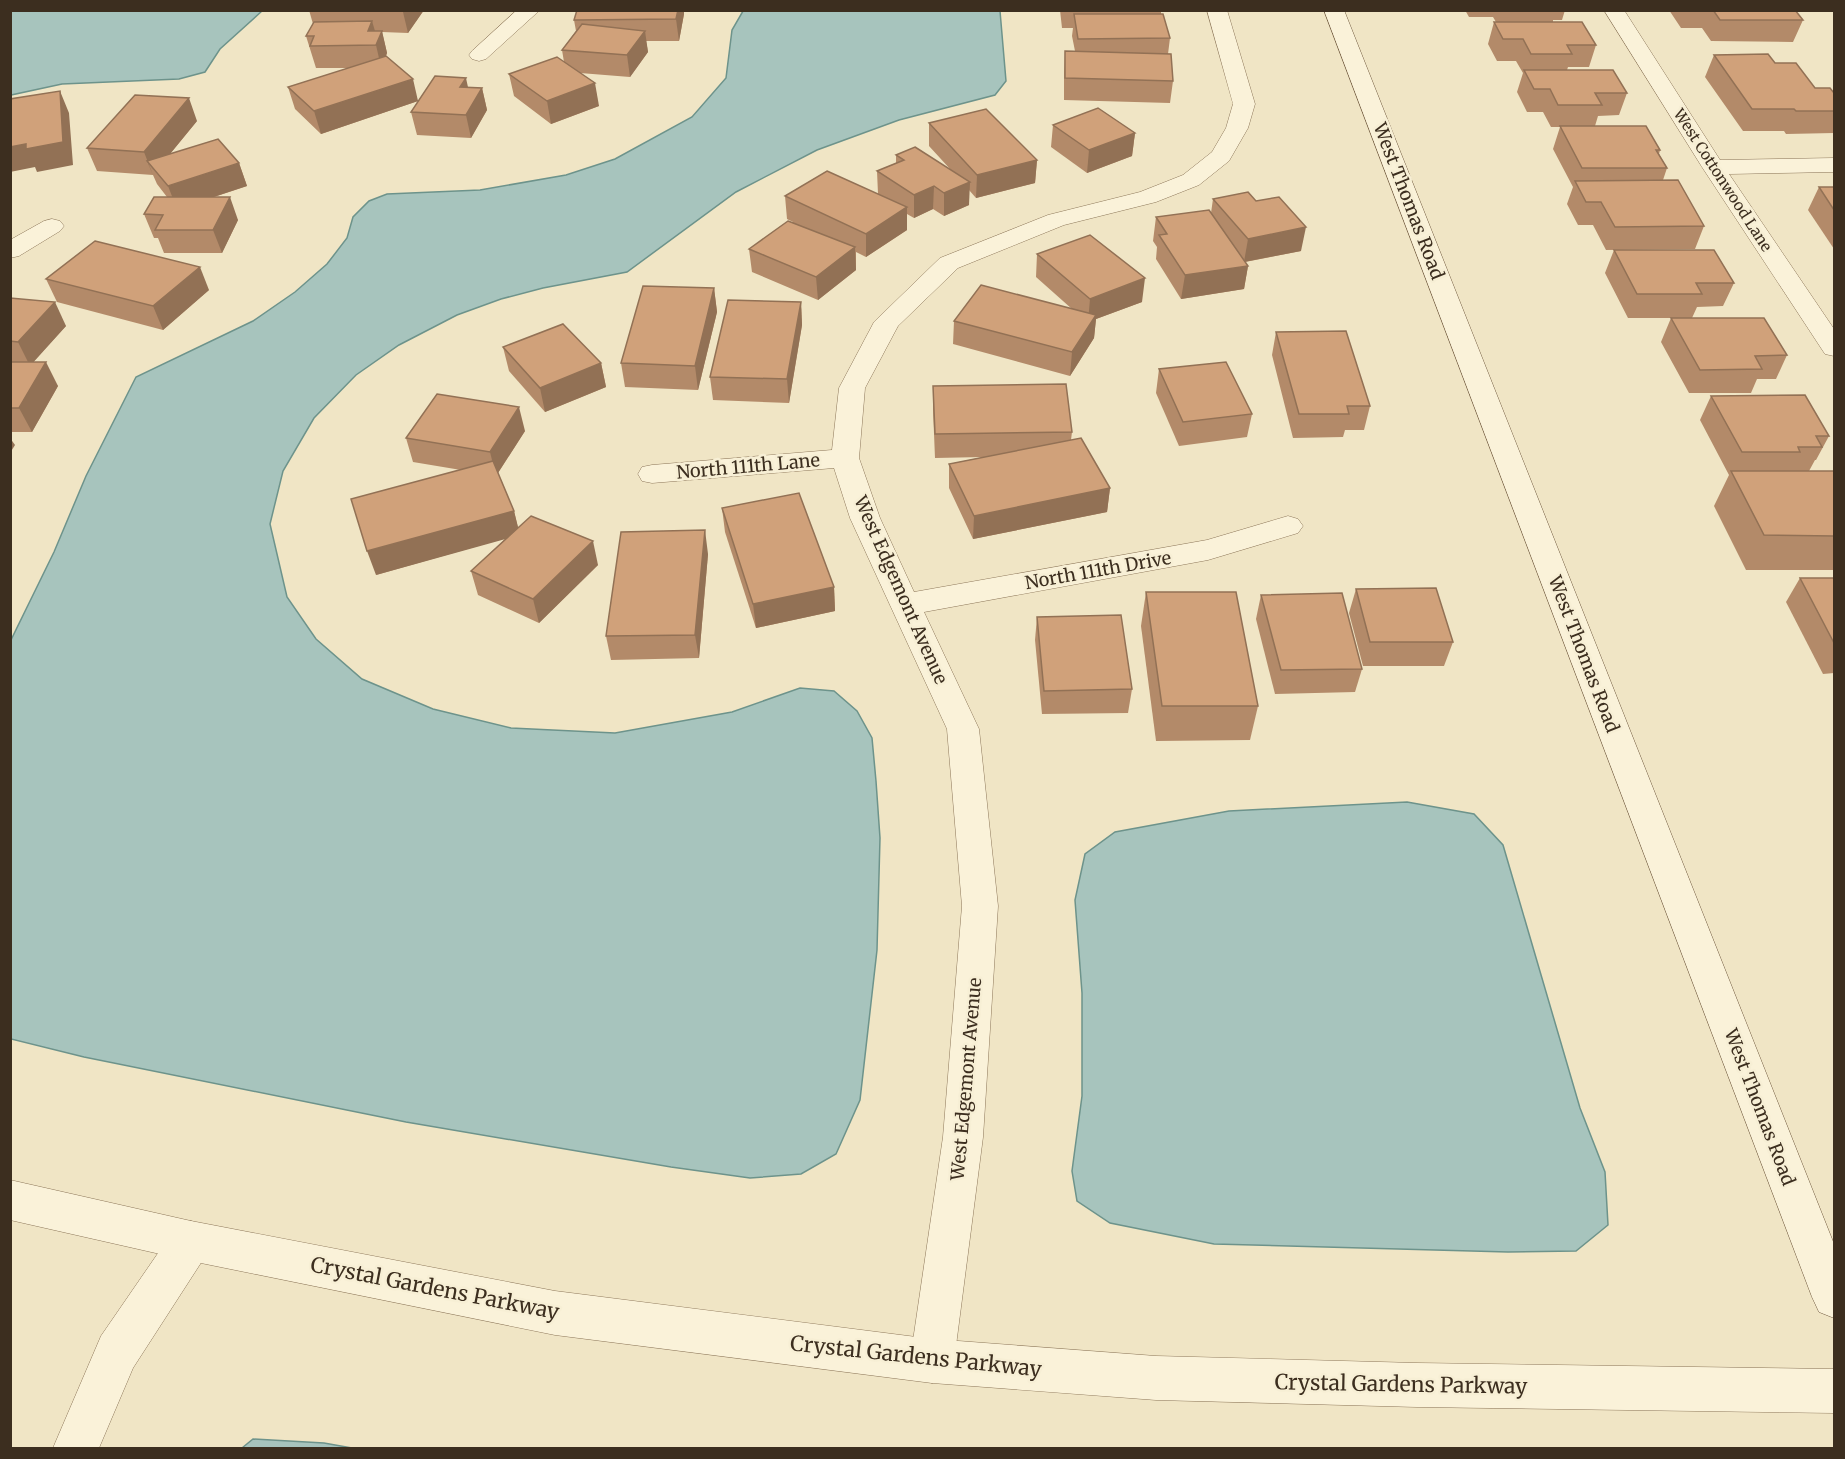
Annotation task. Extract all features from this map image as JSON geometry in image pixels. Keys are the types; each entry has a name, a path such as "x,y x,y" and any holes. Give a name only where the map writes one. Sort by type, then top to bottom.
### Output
{"street":[{"path":"479,55 530,10"},
{"name":"West Edgemont Avenue","path":"932,1361 963,1137 980,906 963,729 866,518 845,458 852,388 887,322 949,263 1056,220 1148,197 1191,180 1221,156 1238,128 1244,104 1217,10"},
{"name":"West Thomas Road","path":"1334,10 1834,1297"},
{"name":"West Cottonwood Lane","path":"1614,10 1713,167 1834,348"},
{"path":"1713,167 1834,165"},
{"path":"10,251 52,226"},
{"name":"North 111th Lane","path":"652,474 845,458"},
{"name":"North 111th Drive","path":"906,604 1208,550 1288,526"},
{"name":"Crystal Gardens Parkway","path":"10,1200 191,1241 555,1312 932,1361 1156,1378 1834,1391"},
{"path":"76,1449 117,1352 191,1241"}],"water":[{"path":"11,10 262,11 220,49 205,72 179,79 62,84 11,95"},
{"path":"743,11 1000,11 1006,81 995,95 899,120 817,150 736,192 627,272 543,288 501,299 457,315 399,345 356,375 314,418 283,471 270,524 287,597 316,639 362,679 433,709 511,728 615,733 732,712 800,688 834,691 857,711 872,738 876,781 880,838 877,950 860,1100 836,1154 801,1174 750,1178 671,1167 406,1122 84,1057 11,1039 11,640 54,552 86,476 136,377 253,321 295,292 327,264 347,238 353,217 369,201 387,194 480,190 566,175 615,159 692,117 726,78 732,30"},
{"path":"1407,802 1474,814 1503,845 1580,1108 1605,1172 1608,1225 1576,1251 1508,1252 1214,1244 1110,1223 1077,1201 1072,1171 1082,1096 1082,993 1075,900 1085,854 1115,832 1229,811"},
{"path":"253,1439 324,1443 352,1448 242,1448"}],"building":[{"path":"577,10 678,10 676,19 574,20"},
{"path":"1713,10 1795,10 1803,20 1720,20"},
{"path":"1074,14 1163,14 1170,38 1078,39"},
{"path":"372,21 368,31 382,31 376,45 310,46 314,36 306,36 314,22"},
{"path":"1494,22 1582,22 1596,45 1567,45 1572,54 1531,54 1523,39 1503,39"},
{"path":"582,24 645,31 627,55 562,50"},
{"path":"1065,51 1171,54 1173,81 1065,78"},
{"path":"1768,54 1775,63 1796,63 1815,88 1830,88 1834,93 1834,111 1752,109 1714,55"},
{"path":"386,56 413,79 314,111 288,87"},
{"path":"557,57 595,83 547,101 509,74"},
{"path":"1524,70 1613,70 1627,93 1595,93 1602,105 1558,105 1550,89 1534,89"},
{"path":"435,76 466,78 460,87 482,88 466,115 411,112"},
{"path":"60,91 63,142 26,149 26,144 10,147 10,99"},
{"path":"135,95 189,98 144,152 87,148"},
{"path":"1098,108 1135,133 1089,150 1053,125"},
{"path":"986,109 1037,160 977,175 929,123"},
{"path":"1560,126 1646,126 1667,168 1582,168"},
{"path":"218,139 239,163 168,186 147,161"},
{"path":"915,147 970,182 944,193 934,186 914,195 877,171 904,160 896,155"},
{"path":"827,171 907,207 866,234 785,196"},
{"path":"1678,180 1704,226 1615,227 1601,202 1586,202 1575,181"},
{"path":"1819,187 1834,187 1834,210"},
{"path":"1248,192 1256,201 1279,197 1306,227 1248,239 1213,199"},
{"path":"154,197 230,197 213,230 155,230 163,215 144,214"},
{"path":"1209,210 1248,266 1185,275 1159,235 1167,234 1156,217"},
{"path":"788,221 855,247 816,277 749,249"},
{"path":"1090,235 1145,278 1090,299 1037,254"},
{"path":"95,241 200,267 153,306 46,279"},
{"path":"1614,250 1714,250 1734,283 1696,283 1702,294 1637,294"},
{"path":"981,285 1096,315 1072,352 954,321"},
{"path":"643,286 714,288 695,366 621,363"},
{"path":"10,298 55,302 18,342 10,341"},
{"path":"728,300 801,302 787,379 710,377"},
{"path":"1671,318 1764,318 1787,355 1755,356 1762,369 1700,370"},
{"path":"563,324 601,363 540,388 503,347"},
{"path":"1346,331 1370,406 1347,406 1349,414 1299,414 1276,332"},
{"path":"10,362 46,362 19,408 10,408"},
{"path":"1226,362 1252,414 1183,422 1159,369"},
{"path":"1066,384 1072,432 935,434 933,386"},
{"path":"437,394 519,407 490,452 406,438"},
{"path":"1805,395 1829,436 1816,436 1822,447 1798,447 1800,452 1742,452 1711,396"},
{"path":"1081,438 1110,488 974,516 949,464"},
{"path":"493,461 514,511 367,551 351,499"},
{"path":"1731,471 1834,471 1834,536 1764,535"},
{"path":"799,493 834,587 753,604 722,508"},
{"path":"531,516 593,541 533,599 471,571"},
{"path":"705,530 695,635 606,636 621,532"},
{"path":"1800,578 1834,578 1834,643"},
{"path":"1436,588 1453,642 1370,642 1356,589"},
{"path":"1146,592 1236,592 1258,706 1162,706"},
{"path":"1342,593 1362,669 1281,670 1261,595"},
{"path":"1121,615 1132,689 1044,691 1037,617"}]}
